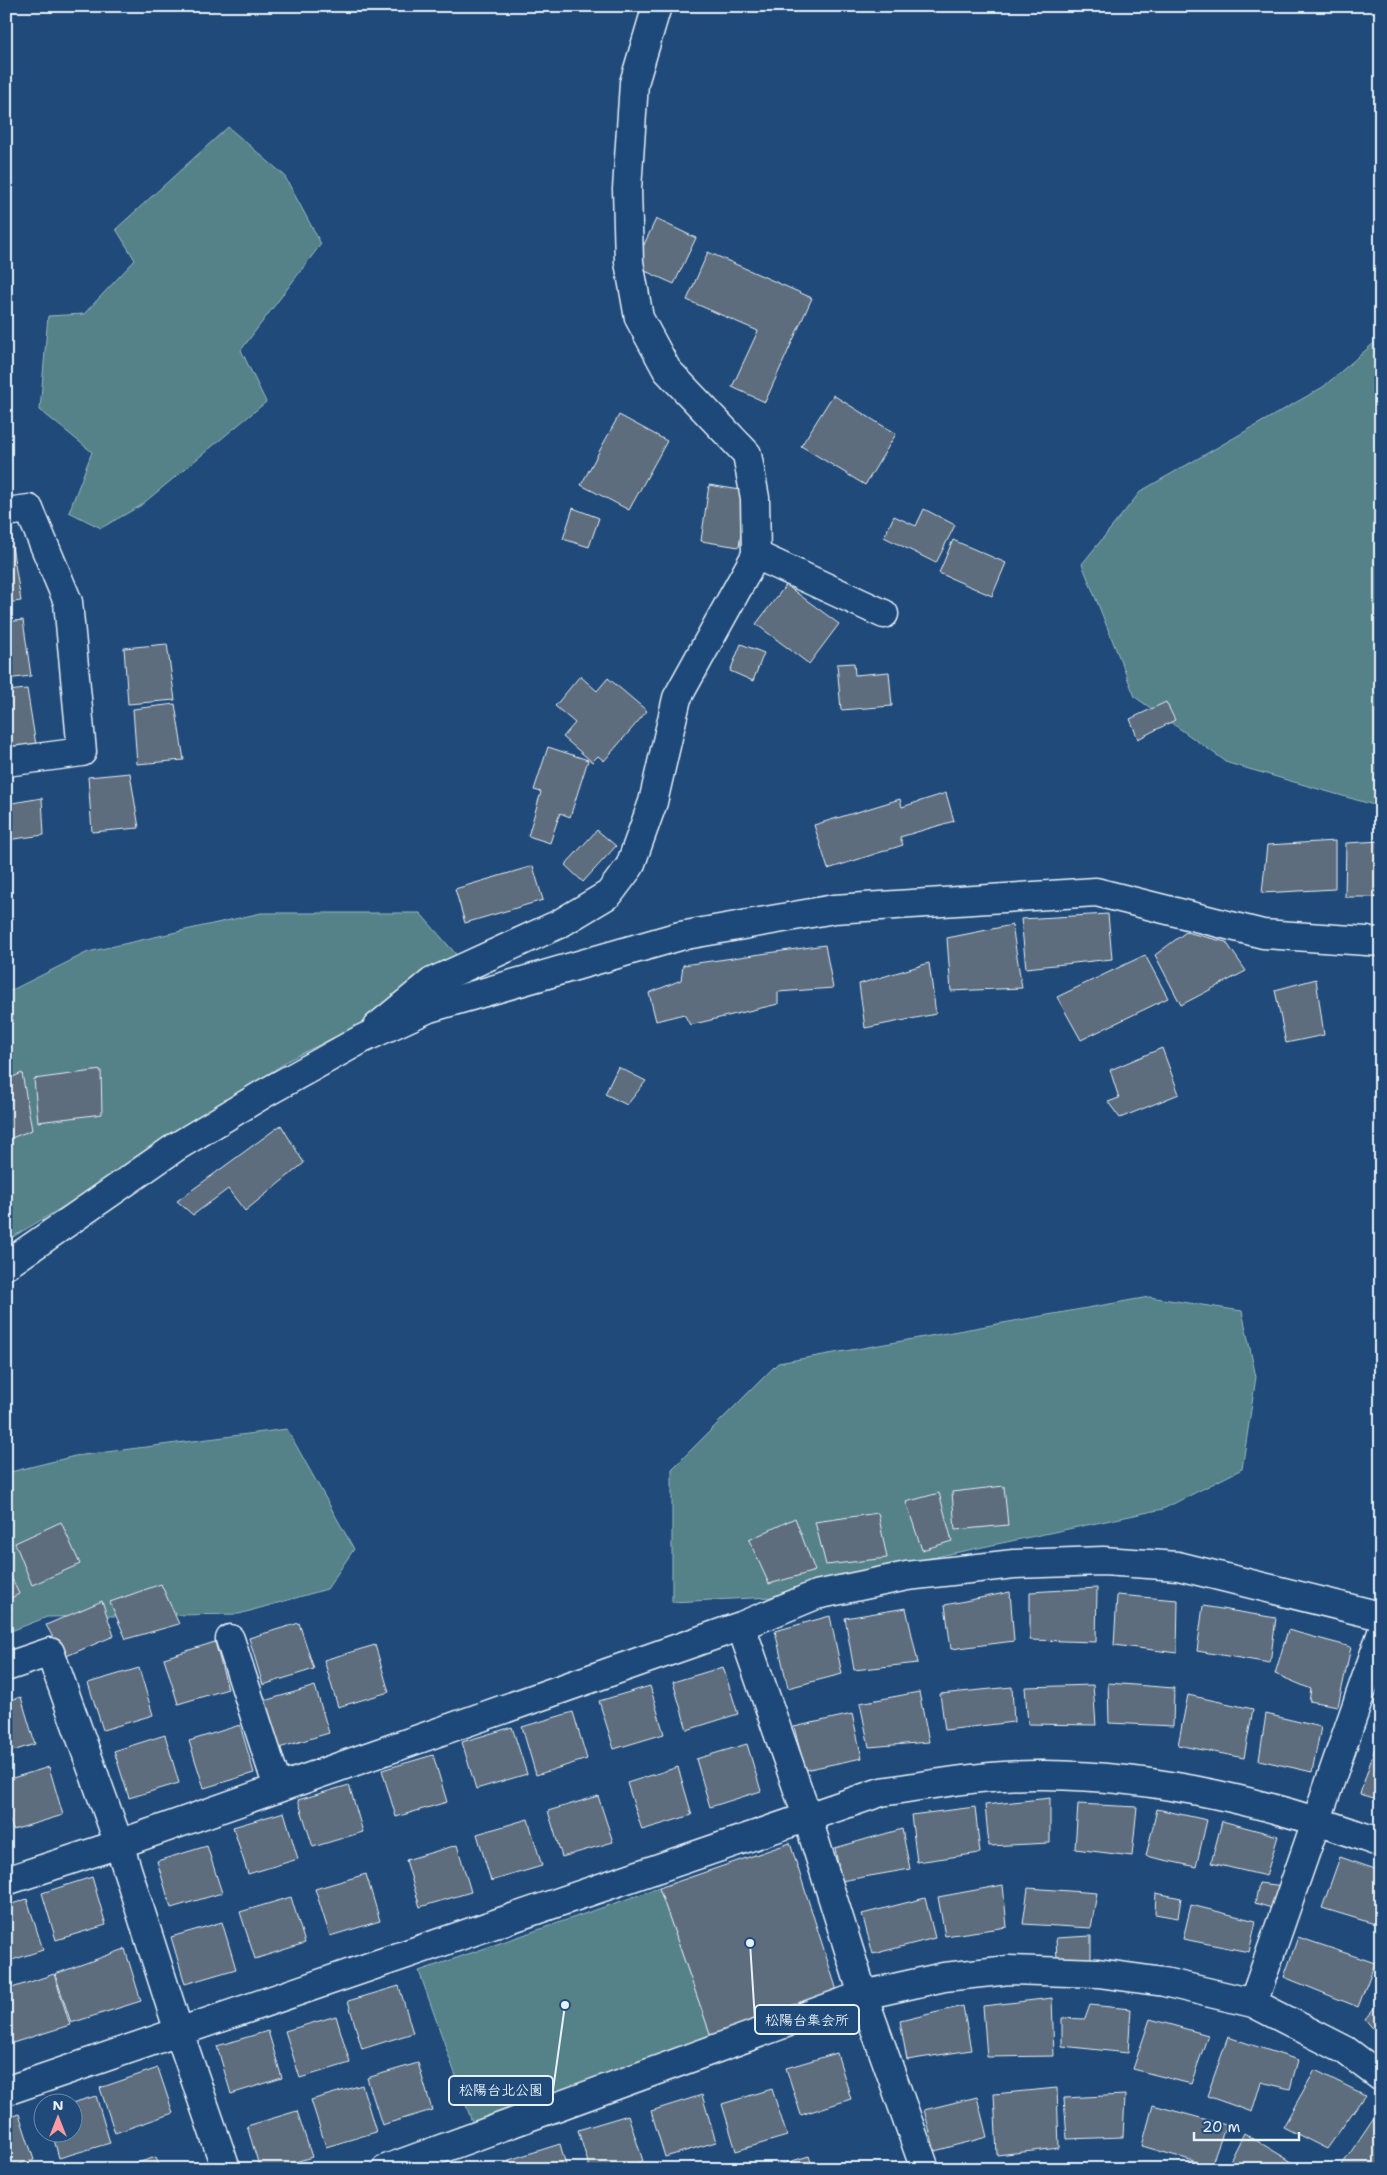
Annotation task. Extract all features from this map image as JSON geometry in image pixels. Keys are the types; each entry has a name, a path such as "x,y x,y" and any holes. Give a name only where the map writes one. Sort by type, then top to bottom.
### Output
{"street":[{"path":"362,1039 432,982 559,924 609,894 630,866 653,802 677,698 756,555 755,498 747,454 667,370 639,318 629,262 628,188 634,83 657,6"},
{"path":"6,512 29,509 68,602 82,752 6,762"},
{"path":"756,555 884,614"},
{"path":"6,1265 176,1147 265,1093 362,1039 429,1008 680,936 834,909 1096,892 1263,934 1381,942"},
{"path":"6,1881 119,1844 741,1626 816,1595 907,1576 1014,1564 1103,1561 1178,1566 1381,1616"},
{"path":"741,1626 808,1816 863,1995 925,2169"},
{"path":"1253,2003 1381,1636"},
{"path":"230,1639 278,1788"},
{"path":"6,1666 50,1652 119,1844 179,2032 226,2169"},
{"path":"6,2091 881,1792 959,1780 1042,1774 1139,1780 1230,1796 1316,1820 1381,1843"},
{"path":"386,2169 863,1995 944,1977 1009,1970 1098,1973 1164,1982 1253,2003 1345,2050 1381,2077"}],"green space":[{"path":"228,127 284,175 321,244 241,350 266,402 140,506 101,528 69,512 92,452 40,410 48,316 84,314 135,260 116,229"},
{"path":"1381,337 1381,807 1228,763 1135,697 1082,564 1141,491 1323,387"},
{"path":"261,913 420,913 476,977 436,986 289,1060 130,1167 6,1241 6,993 88,952"},
{"path":"1149,1297 1242,1311 1256,1377 1242,1469 1163,1509 850,1575 772,1597 672,1602 672,1469 778,1363"},
{"path":"287,1429 354,1549 327,1589 239,1614 47,1617 6,1633 6,1473 75,1456"},
{"path":"659,1888 712,2039 472,2122 419,1971"}],"building":[{"path":"656,219 696,238 674,284 634,266"},
{"path":"708,252 812,298 765,402 732,387 758,331 687,300"},
{"path":"833,395 896,434 865,485 801,446"},
{"path":"619,415 667,441 629,510 581,485"},
{"path":"709,485 747,491 739,547 701,541"},
{"path":"573,508 599,518 589,547 563,539"},
{"path":"924,509 955,525 936,563 884,537 894,516 916,526"},
{"path":"953,540 1006,563 992,596 939,573"},
{"path":"6,546 12,546 21,601 6,603"},
{"path":"786,585 839,624 809,664 756,624"},
{"path":"23,620 31,676 6,679 6,622"},
{"path":"167,644 175,700 128,704 124,648"},
{"path":"741,644 764,653 753,681 730,671"},
{"path":"854,663 855,675 889,672 892,706 841,710 837,664"},
{"path":"580,676 597,691 608,678 647,711 604,761 598,756 592,762 563,737 575,723 555,706"},
{"path":"27,689 36,745 6,747 6,691"},
{"path":"1166,702 1175,720 1138,739 1130,719"},
{"path":"175,704 184,760 137,764 133,709"},
{"path":"548,747 588,760 570,817 560,813 550,843 528,836 541,792 534,790"},
{"path":"130,773 139,828 92,832 88,777"},
{"path":"946,793 954,821 900,837 903,845 828,869 814,825 900,799 902,807"},
{"path":"42,798 44,835 6,840 6,804"},
{"path":"597,830 616,846 583,882 565,865"},
{"path":"1335,841 1335,889 1262,893 1267,845"},
{"path":"1381,841 1378,897 1345,897 1346,843"},
{"path":"533,866 543,900 465,923 455,889"},
{"path":"1108,914 1112,959 1026,968 1021,919"},
{"path":"1012,925 1022,988 951,991 947,938"},
{"path":"1186,932 1226,942 1246,971 1181,1005 1155,955"},
{"path":"825,945 833,988 778,992 778,1004 690,1025 684,1014 656,1021 649,993 681,980 683,965"},
{"path":"1145,955 1168,998 1081,1040 1057,997"},
{"path":"929,963 936,1014 865,1028 859,984"},
{"path":"1316,979 1324,1035 1286,1043 1275,990"},
{"path":"1162,1048 1179,1094 1120,1118 1108,1102 1119,1098 1110,1070"},
{"path":"618,1067 646,1081 627,1105 605,1094"},
{"path":"101,1070 102,1114 38,1122 34,1079"},
{"path":"22,1073 32,1130 6,1140 6,1080"},
{"path":"281,1125 304,1163 245,1211 228,1189 193,1215 177,1201"},
{"path":"1004,1486 1008,1525 955,1530 952,1492"},
{"path":"939,1493 952,1541 922,1550 906,1502"},
{"path":"878,1513 887,1558 826,1565 815,1522"},
{"path":"795,1518 815,1571 769,1584 749,1540"},
{"path":"61,1522 80,1564 32,1585 15,1543"},
{"path":"6,1566 19,1594 9,1599 12,1610 6,1612"},
{"path":"161,1584 179,1624 126,1639 110,1602"},
{"path":"1097,1588 1096,1642 1030,1640 1030,1592"},
{"path":"1010,1592 1014,1641 951,1649 945,1605"},
{"path":"1117,1595 1178,1600 1177,1653 1114,1645"},
{"path":"102,1601 114,1636 64,1657 46,1625"},
{"path":"1203,1606 1276,1618 1270,1663 1197,1651"},
{"path":"906,1608 918,1663 854,1670 845,1618"},
{"path":"830,1616 842,1674 788,1688 775,1631"},
{"path":"299,1623 314,1669 263,1685 249,1638"},
{"path":"1288,1630 1351,1647 1338,1706 1309,1701 1311,1689 1275,1674"},
{"path":"215,1642 228,1689 178,1704 164,1658"},
{"path":"375,1645 389,1692 338,1707 324,1660"},
{"path":"723,1667 738,1714 687,1730 673,1682"},
{"path":"139,1668 153,1715 103,1730 88,1683"},
{"path":"1108,1683 1174,1688 1173,1726 1109,1723"},
{"path":"1093,1685 1096,1725 1028,1724 1025,1687"},
{"path":"315,1686 329,1733 279,1748 264,1701"},
{"path":"650,1686 664,1734 614,1749 599,1701"},
{"path":"1012,1687 1014,1722 945,1730 940,1694"},
{"path":"919,1692 929,1742 869,1747 860,1703"},
{"path":"1188,1695 1253,1709 1244,1758 1178,1745"},
{"path":"21,1697 35,1744 6,1753 6,1701"},
{"path":"573,1712 587,1759 536,1775 522,1727"},
{"path":"852,1714 862,1758 805,1770 794,1727"},
{"path":"1266,1714 1321,1727 1312,1772 1259,1760"},
{"path":"240,1725 254,1773 204,1788 189,1741"},
{"path":"512,1727 527,1774 476,1789 462,1742"},
{"path":"165,1735 179,1783 129,1798 114,1751"},
{"path":"747,1744 761,1791 710,1807 696,1759"},
{"path":"1375,1748 1381,1750 1381,1800 1360,1794"},
{"path":"433,1755 447,1802 396,1817 382,1770"},
{"path":"49,1767 63,1815 13,1830 6,1809 6,1780"},
{"path":"678,1767 692,1815 642,1830 627,1783"},
{"path":"349,1785 363,1832 313,1847 298,1800"},
{"path":"598,1796 613,1842 562,1857 548,1811"},
{"path":"1050,1798 1050,1843 989,1846 985,1805"},
{"path":"1078,1804 1137,1807 1132,1856 1075,1849"},
{"path":"975,1807 980,1853 917,1862 911,1815"},
{"path":"1157,1809 1207,1820 1196,1867 1146,1856"},
{"path":"284,1812 298,1859 248,1874 233,1827"},
{"path":"528,1819 542,1866 491,1881 477,1834"},
{"path":"1222,1821 1278,1836 1266,1876 1211,1863"},
{"path":"902,1829 910,1869 841,1881 835,1848"},
{"path":"790,1843 839,1997 712,2039 659,1888"},
{"path":"457,1845 471,1892 420,1907 406,1860"},
{"path":"207,1846 222,1893 171,1908 157,1861"},
{"path":"1340,1857 1381,1871 1381,1926 1322,1908"},
{"path":"366,1874 380,1921 330,1936 315,1889"},
{"path":"92,1877 106,1925 56,1940 42,1893"},
{"path":"1259,1883 1284,1886 1275,1909 1255,1903"},
{"path":"1003,1885 1007,1927 945,1936 938,1897"},
{"path":"1028,1888 1097,1893 1091,1928 1023,1924"},
{"path":"1156,1893 1181,1898 1178,1918 1155,1914"},
{"path":"291,1897 305,1943 255,1959 240,1912"},
{"path":"925,1898 935,1938 873,1954 862,1914"},
{"path":"27,1899 43,1950 6,1962 6,1906"},
{"path":"1191,1905 1256,1921 1249,1952 1183,1939"},
{"path":"222,1922 236,1969 185,1984 171,1937"},
{"path":"1091,1936 1091,1960 1057,1960 1056,1938"},
{"path":"1298,1937 1375,1963 1358,2007 1284,1977"},
{"path":"125,1949 141,2001 71,2023 55,1974"},
{"path":"54,1974 70,2025 6,2045 6,1990"},
{"path":"399,1986 413,2033 362,2049 348,2001"},
{"path":"1052,1998 1054,2056 987,2057 983,2006"},
{"path":"1381,2000 1381,2038 1365,2019"},
{"path":"1090,2005 1131,2009 1128,2053 1062,2046 1062,2018 1085,2019"},
{"path":"963,2006 971,2050 907,2060 900,2021"},
{"path":"336,2016 350,2063 300,2078 285,2031"},
{"path":"1150,2019 1208,2035 1191,2084 1133,2069"},
{"path":"268,2031 282,2078 231,2094 217,2046"},
{"path":"1228,2037 1298,2060 1290,2089 1261,2082 1252,2112 1207,2096"},
{"path":"837,2053 851,2099 801,2115 786,2068"},
{"path":"418,2063 432,2110 382,2125 367,2078"},
{"path":"158,2068 173,2113 115,2133 100,2088"},
{"path":"1315,2070 1365,2095 1327,2149 1283,2127"},
{"path":"362,2085 376,2132 326,2147 311,2100"},
{"path":"1057,2088 1059,2148 997,2155 994,2094"},
{"path":"772,2089 787,2136 736,2151 722,2104"},
{"path":"702,2095 716,2142 665,2157 651,2111"},
{"path":"1125,2095 1123,2137 1067,2139 1064,2098"},
{"path":"96,2096 110,2143 59,2158 55,2142 82,2142 82,2100"},
{"path":"977,2097 987,2137 935,2151 924,2110"},
{"path":"1153,2105 1226,2125 1211,2166 1142,2146"},
{"path":"297,2111 312,2157 273,2169 260,2169 247,2126"},
{"path":"19,2114 34,2160 6,2168 6,2118"},
{"path":"628,2115 643,2161 618,2169 590,2169 578,2130"},
{"path":"1375,2116 1381,2121 1381,2169 1347,2169 1342,2165"},
{"path":"1244,2133 1297,2165 1295,2169 1226,2169"},
{"path":"560,2144 567,2169 512,2169 509,2160"},
{"path":"809,2156 813,2169 765,2169"},
{"path":"156,2157 160,2169 118,2169"}],"place":[{"name":"松陽台集会所","path":"750,1943"},
{"name":"松陽台北公園","path":"565,2005"}]}
